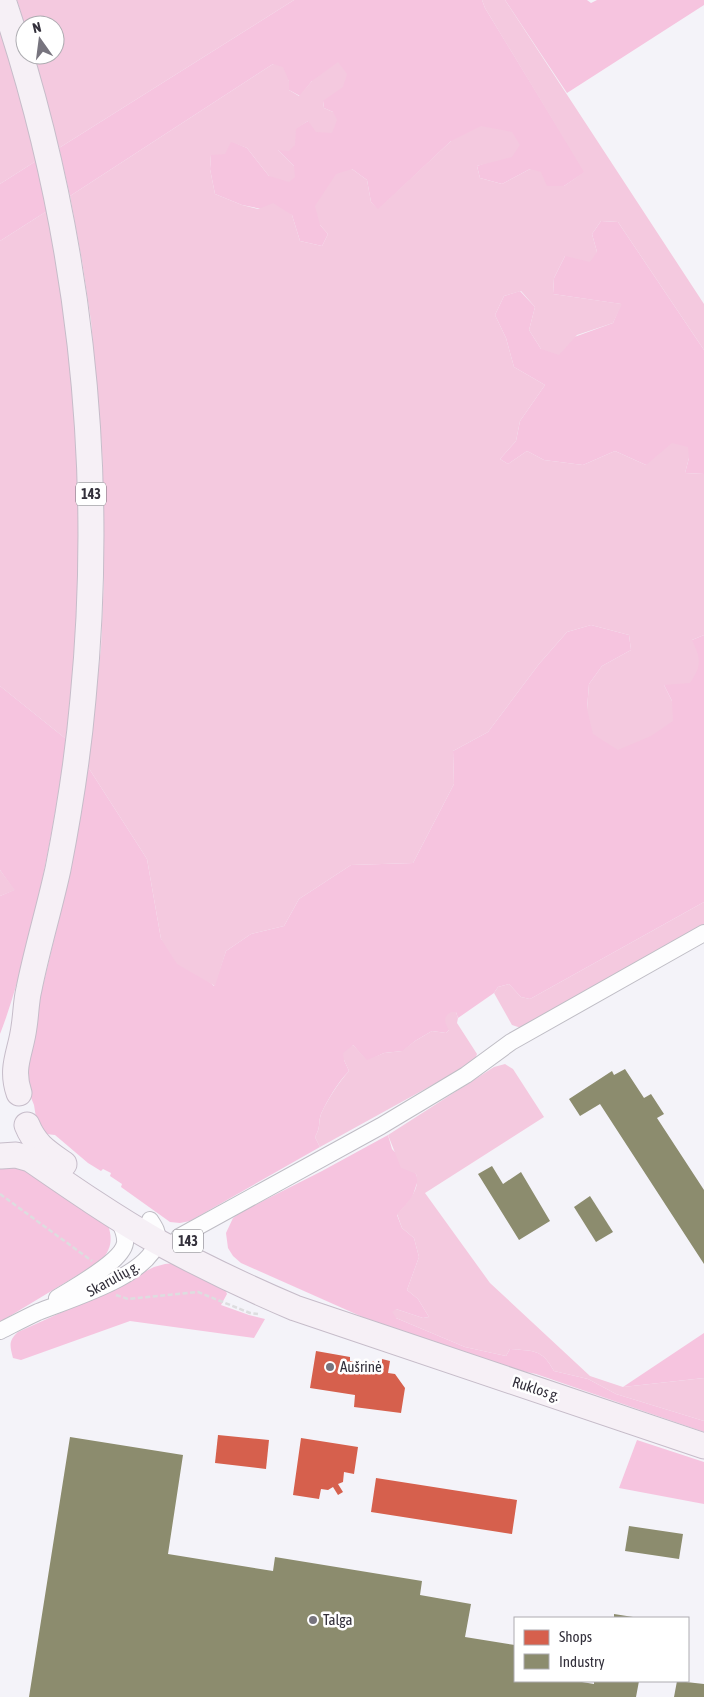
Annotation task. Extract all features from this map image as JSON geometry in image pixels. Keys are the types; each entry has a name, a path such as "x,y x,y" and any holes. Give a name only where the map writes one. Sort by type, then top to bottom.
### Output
{"main road":[{"name":"143","path":"3,0 35,103 63,227 82,354 91,484 90,613 79,741 58,867 28,991 24,1029 15,1066 15,1080 10,1086 26,1108 27,1124 31,1136 39,1146 162,1232"},
{"name":"143","path":"0,1056 11,1026 28,991"},
{"name":"143","path":"1,1156 11,1151 18,1143 27,1124"},
{"name":"143","path":"1,1156 16,1155 30,1160 117,1217 162,1232"},
{"name":"Ruklos g.","path":"162,1232 368,1332 704,1446"}],"street":[{"path":"162,1232 381,1126 466,1075 511,1042 704,933"},
{"name":"Skarulių g.","path":"0,1331 37,1312 113,1262 122,1253 125,1242 124,1229 117,1217"},
{"name":"Skarulių g.","path":"37,1312 86,1295 134,1270 150,1254 162,1232"}],"shaded area":[{"path":"17,0 294,0 59,148 37,65 65,65 65,15 22,15"},
{"path":"294,0 482,0 485,8 585,172 564,186 547,187 530,169 502,184 480,178 477,166 492,161 451,141 378,210 371,202 367,180 352,169 320,225 328,234 322,246 300,241 292,215 242,205 215,194 210,169 211,155 231,141 247,148 269,176 294,166 277,149 296,128 308,121 333,112 324,108 323,101 312,81 300,96 289,90 289,81 273,64 70,196 59,148"},
{"path":"482,0 505,0 704,304 704,350 618,222 601,221 592,234 597,252 590,262 565,256 554,278 553,294 622,304 613,323 577,335 559,355 541,349 529,330 535,307 521,291 504,296 495,315 506,338 514,367 545,385 520,421 516,441 500,459 508,464 527,451 544,460 583,465 615,451 646,465 672,443 688,447 689,458 685,473 704,474 704,635 692,640 699,662 697,671 690,683 664,685 672,701 673,721 651,736 618,750 593,734 587,709 589,684 602,666 631,650 629,635 591,625 567,632 539,664 488,732 453,751 454,784 413,863 351,865 299,899 284,926 251,934 226,951 215,986 177,964 161,939 147,859 88,767 101,647 104,511 102,449 91,321 70,196 273,64 283,67 289,81 289,90 299,96 312,81 338,62 347,74 343,87 323,101 324,108 333,112 337,120 332,133 316,132 308,121 296,129 295,145 289,151 278,150 294,166 295,177 289,182 269,176 247,148 231,142 225,154 211,155 210,169 215,194 258,209 273,203 292,215 300,241 322,246 328,234 320,225 315,206 336,174 352,169 367,180 371,202 378,209 451,141 481,126 512,132 520,145 512,157 477,166 480,178 502,184 530,169 541,172 547,186 564,186 584,172 485,8"},
{"path":"505,0 587,0 591,3 597,0 704,0 704,5 567,93"},
{"path":"0,30 19,91 36,161 0,184"},
{"path":"36,161 47,211 0,241 0,184"},
{"path":"47,211 66,330 73,390 77,451 79,523 77,595 66,739 0,686 0,241"},
{"path":"601,221 618,222 704,350 704,474 685,473 689,458 646,465 615,451 583,465 544,460 527,451 508,464 500,459 516,441 520,421 545,385 514,367 506,338 495,315 504,296 520,291 535,307 529,330 541,349 613,323 621,304 553,294 554,278 565,256 597,252 592,234"},
{"path":"591,625 629,635 631,650 602,666 589,684 587,709 672,701 664,685 692,640 704,635 704,902 530,999 521,997 509,984 498,987 494,993 458,1018 456,1012 446,1033 432,1031 403,1051 384,1053 367,1061 353,1045 344,1060 349,1071 341,1080 321,1114 315,1137 320,1147 190,1221 170,1222 121,1187 122,1184 110,1176 111,1173 103,1169 101,1171 88,1163 55,1135 46,1134 37,1124 34,1105 26,1085 25,1060 66,890 88,767 147,859 161,939 214,986 226,951 251,934 284,926 299,899 351,865 413,863 454,784 453,751 488,732 539,664 567,632"},
{"path":"0,686 66,739 59,791 39,895 18,980 0,1034 0,896 14,890 0,870"},
{"path":"0,870 15,890 0,896"},
{"path":"704,902 704,927 521,1028 512,1025 494,993 498,987 509,984 521,997 530,999"},
{"path":"451,1012 456,1012 457,1023 477,1054 474,1062 320,1147 315,1137 321,1114 333,1091 349,1071 343,1053 353,1045 367,1060 384,1053 402,1051 432,1031 446,1033 449,1030 445,1018"},
{"path":"505,1064 513,1069 544,1117 425,1193 490,1283 590,1376 623,1387 704,1378 704,1421 616,1394 588,1379 554,1371 550,1364 536,1352 510,1349 506,1356 465,1347 396,1318 392,1312 396,1309 423,1318 429,1317 418,1299 407,1290 419,1257 414,1238 402,1228 397,1214 415,1191 417,1185 416,1174 401,1168 388,1135 494,1067"},
{"path":"388,1135 392,1149 416,1174 418,1180 412,1198 397,1215 402,1228 414,1238 419,1257 407,1290 418,1299 429,1317 423,1318 396,1309 396,1318 465,1347 506,1356 510,1349 536,1352 550,1364 554,1371 588,1379 616,1394 704,1421 704,1432 536,1374 494,1365 385,1327 241,1263 233,1256 228,1248 226,1233 233,1218 241,1212"},
{"path":"0,1167 26,1170 108,1225 111,1240 109,1248 101,1261 0,1322"},
{"path":"175,1263 225,1289 227,1294 221,1305 265,1319 254,1338 130,1321 21,1360 13,1358 11,1344 18,1332 89,1300 154,1267"},
{"path":"704,1333 704,1378 623,1387"},
{"path":"637,1440 704,1462 704,1504 619,1488"}],"building: Shops":[{"path":"316,1351 350,1357 350,1361 370,1364 373,1361 376,1364 382,1364 382,1359 390,1361 388,1373 395,1374 405,1388 401,1413 354,1407 355,1395 310,1388"},
{"path":"218,1435 269,1440 266,1469 215,1463"},
{"path":"301,1438 358,1447 354,1474 344,1472 343,1482 338,1484 343,1492 338,1495 333,1487 328,1490 321,1489 319,1499 293,1495"},
{"path":"376,1478 517,1500 512,1534 371,1512"}],"building: Industry":[{"path":"625,1069 644,1098 651,1094 664,1114 657,1118 704,1190 704,1264 600,1104 580,1116 569,1099 612,1071 614,1075"},
{"path":"492,1166 503,1184 521,1172 550,1221 519,1240 478,1174"},
{"path":"590,1196 613,1232 596,1242 574,1207"},
{"path":"70,1437 183,1455 168,1554 273,1571 275,1557 422,1581 420,1595 471,1604 465,1637 514,1645 514,1682 582,1682 594,1684 594,1682 639,1682 636,1697 29,1697"},
{"path":"629,1526 683,1534 679,1559 625,1551"},
{"path":"614,1614 633,1617 614,1617"},
{"path":"677,1682 704,1684 704,1697 674,1697"}],"place":[{"name":"Aušrinė","path":"330,1367"},
{"name":"Talga","path":"313,1620"}]}
